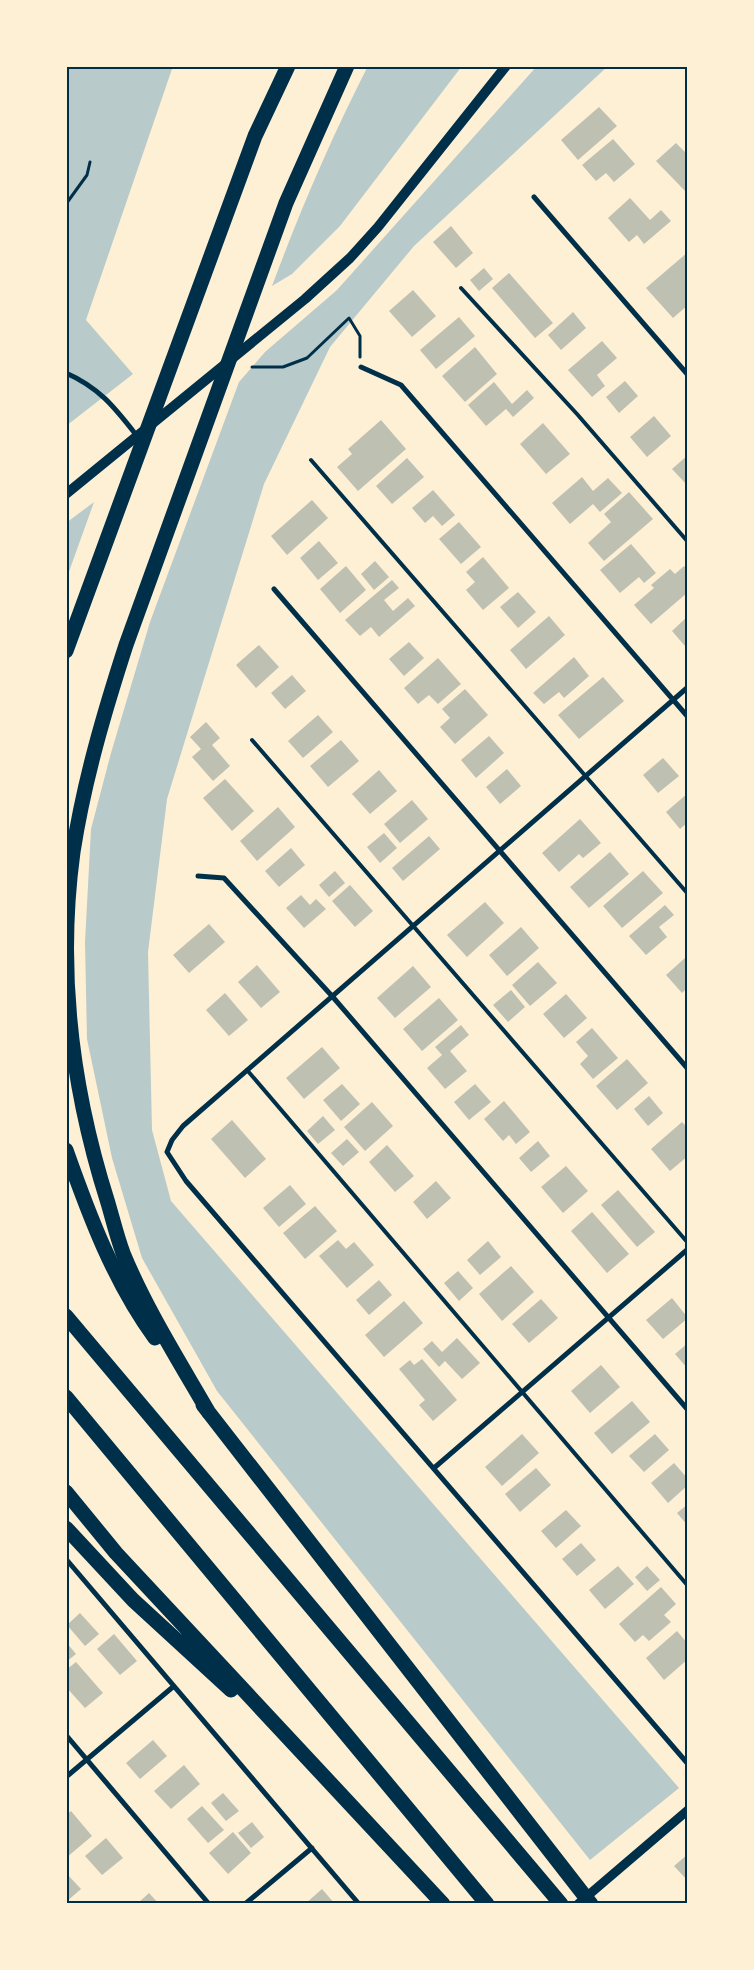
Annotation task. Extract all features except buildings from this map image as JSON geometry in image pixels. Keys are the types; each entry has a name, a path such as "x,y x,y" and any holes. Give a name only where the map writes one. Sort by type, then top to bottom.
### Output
{"highway":[{"path":"66,651 255,136 288,66"},
{"path":"209,1413 160,1330 123,1253 86,1128 73,1055 68,999 68,923 73,853 84,793 106,708 173,514 286,203 347,66"},
{"path":"66,1150 85,1204 115,1270 150,1332 209,1413 591,1904"},
{"path":"66,1316 561,1904"},
{"path":"66,1397 487,1904"},
{"path":"66,1492 116,1553 443,1904"},
{"path":"66,1528 133,1600 319,1770"}],"main road":[{"path":"66,494 305,299 350,258 378,227 506,66"}],"street":[{"path":"534,197 688,375"},
{"path":"360,367 401,385 688,717"},
{"path":"66,373 85,381 106,397 137,437"},
{"path":"274,589 688,1069"},
{"path":"688,687 183,1126 172,1140 167,1152 186,1181 688,1764"},
{"path":"198,876 224,878 332,996 688,1410"},
{"path":"434,1468 688,1249"},
{"path":"66,1559 359,1904"},
{"path":"66,1777 174,1686"},
{"path":"66,1735 209,1904"},
{"path":"578,1904 688,1810"},
{"path":"246,1904 312,1848"}],"lane":[{"path":"461,288 577,414 688,542"},
{"path":"311,460 688,894"},
{"path":"252,740 688,1244"},
{"path":"247,1070 688,1586"}],"path":[{"path":"66,204 87,175 90,162"},
{"path":"252,367 283,367 307,358 349,318 360,336 360,367"}],"shaded area":[{"path":"66,66 173,66 86,320 133,374 66,426"},
{"path":"368,66 462,66 340,226 292,274 272,286 341,120"},
{"path":"537,66 608,66 414,246 330,347 264,484 167,799 148,952 152,1130 171,1201 679,1788 590,1860 217,1391 142,1258 112,1158 87,1039 85,942 91,829 111,753 150,622 239,382 265,352 337,290"},
{"path":"94,502 66,580 66,523"}]}
